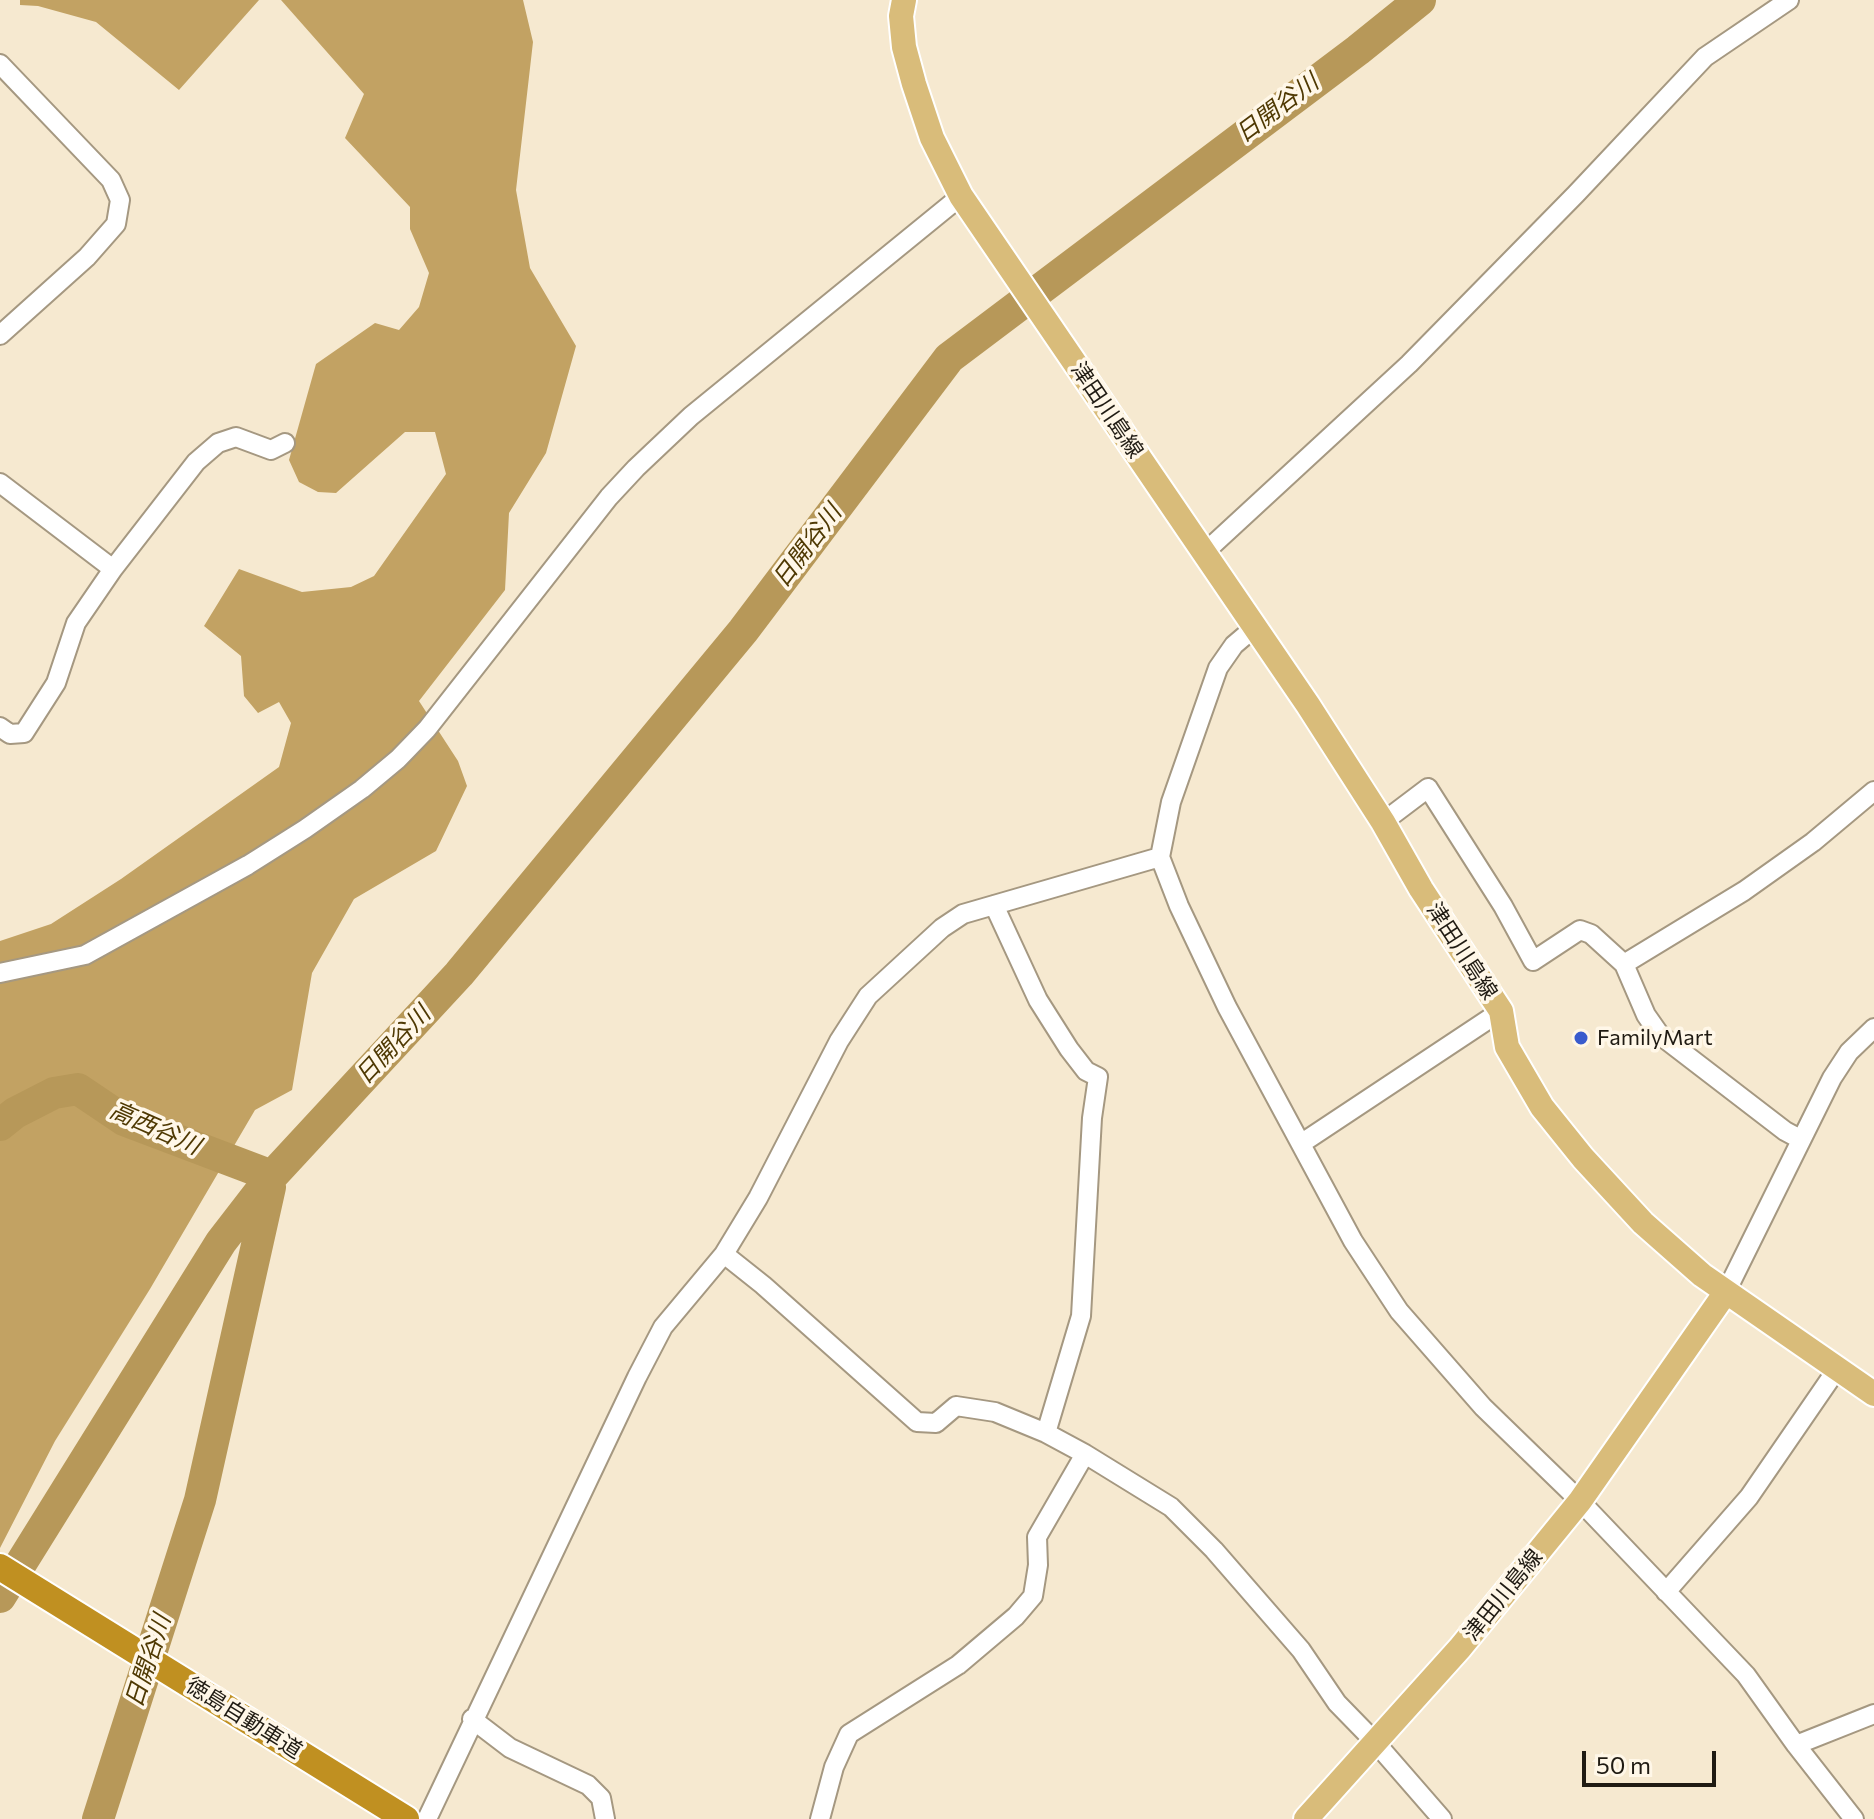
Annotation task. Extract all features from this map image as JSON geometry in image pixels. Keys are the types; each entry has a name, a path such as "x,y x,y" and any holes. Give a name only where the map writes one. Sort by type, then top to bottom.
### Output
{"highway":[{"name":"徳島自動車道","path":"0,1567 406,1819"}],"main road":[{"name":"津田川島線","path":"904,0 901,16 904,47 914,84 932,138 961,196 1308,705 1383,822 1421,889 1501,1011 1507,1047 1542,1107 1643,1223 1726,1292 1580,1501 1460,1648 1306,1819"},
{"path":"1726,1292 1874,1394"}],"street":[{"path":"1204,553 1409,364 1565,206 1705,57 1789,0"},
{"path":"0,64 111,180 120,200 116,224 87,257 0,335"},
{"path":"0,973 85,955 248,865 305,829 386,769 427,729 609,497 636,468 691,416 961,196"},
{"path":"0,727 10,734 24,733 56,683 76,623 113,569 196,462 218,443 236,437 271,450 285,443"},
{"path":"0,483 113,569"},
{"path":"1254,628 1234,645 1218,668 1171,802 1160,857 1179,906 1227,1007 1353,1241 1399,1311 1483,1407 1580,1501 1746,1675 1854,1819"},
{"path":"1383,822 1428,788 1503,906 1533,961 1580,930 1591,934 1624,964 1646,1015 1660,1035 1785,1131 1800,1139"},
{"path":"1624,964 1642,956 1744,891 1813,842 1874,791"},
{"path":"427,1819 472,1719 663,1327 724,1254 758,1198 839,1041 868,996 942,928 963,914 1160,857"},
{"path":"994,905 1038,1000 1086,1071 1098,1077 1092,1118 1081,1316 1046,1433"},
{"path":"1302,1143 1501,1011"},
{"path":"1726,1292 1832,1078 1849,1052 1874,1028"},
{"path":"724,1254 917,1422 936,1423 956,1406 995,1412 1046,1433 1085,1454 1171,1507 1214,1550 1291,1639 1337,1703 1442,1819"},
{"path":"1666,1592 1749,1497 1837,1369"},
{"path":"820,1819 834,1767 849,1734 958,1665 1016,1616 1033,1596 1038,1565 1037,1537 1085,1454"},
{"path":"1796,1745 1874,1714"},
{"path":"472,1719 510,1748 588,1785 601,1798 605,1819"}],"shaded area":[{"path":"20,0 259,0 179,90 96,22 38,6 20,5"},
{"path":"281,0 523,0 533,42 516,190 530,268 576,346 546,453 509,513 505,590 419,701 458,761 467,786 436,851 354,899 312,973 292,1090 255,1110 150,1289 55,1441 0,1548 0,941 51,924 121,879 279,767 291,723 279,702 258,713 244,696 241,656 204,626 239,569 302,592 351,587 374,576 446,474 435,432 405,432 336,493 318,492 299,482 289,460 316,364 375,323 399,330 419,307 429,273 410,229 410,207 345,138 364,94"}],"waterway":[{"name":"日開谷川","path":"0,1597 221,1242 272,1176 459,974 743,631 949,358 1420,0"},
{"name":"高西谷川","path":"0,1125 15,1113 54,1093 78,1089 124,1120 272,1176"},
{"name":"日開谷川","path":"98,1819 200,1500 270,1187"}],"place":[{"name":"FamilyMart","path":"1581,1038"}]}
